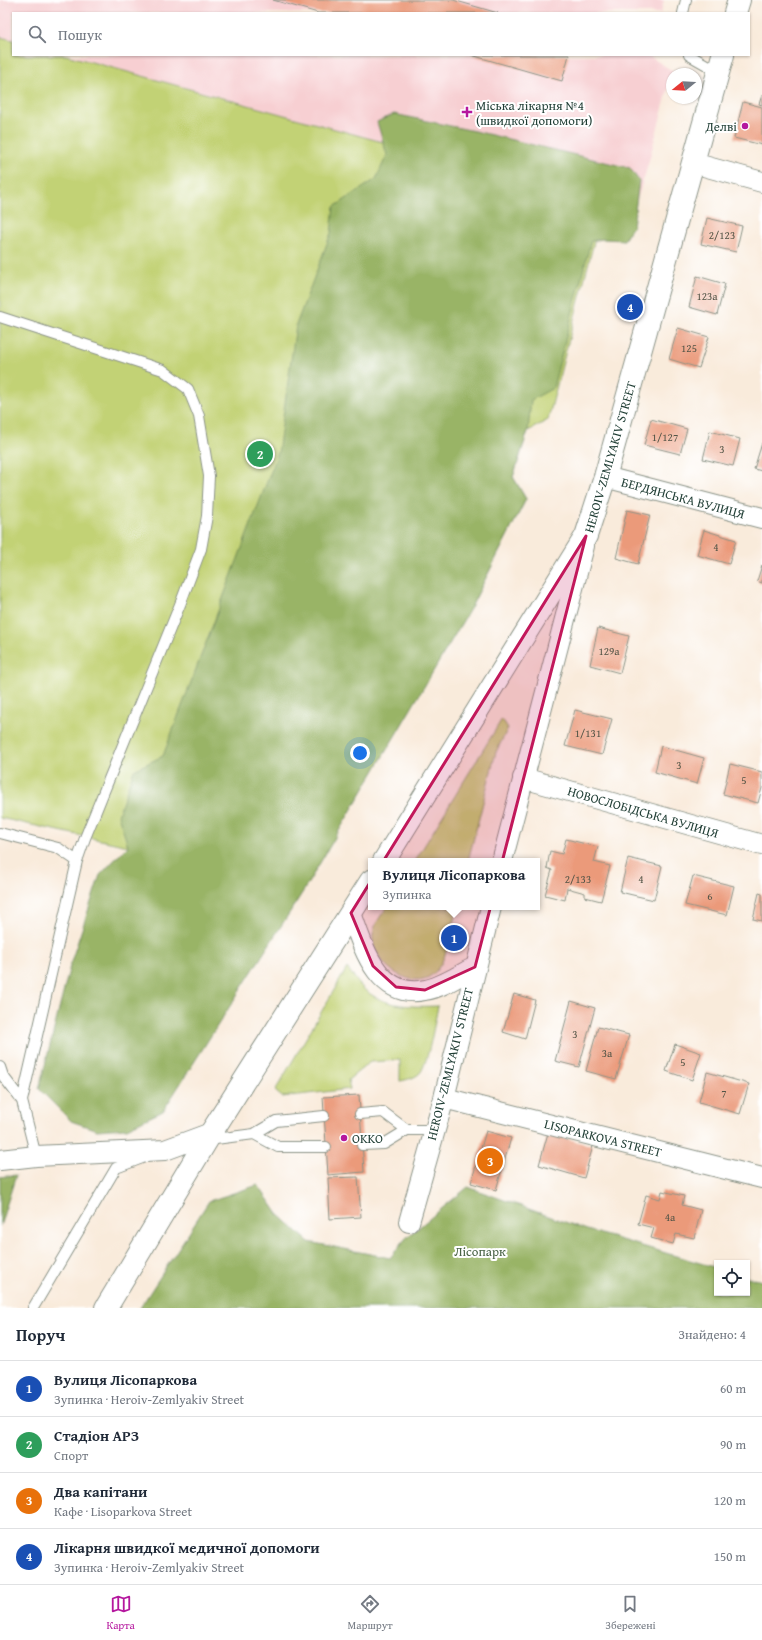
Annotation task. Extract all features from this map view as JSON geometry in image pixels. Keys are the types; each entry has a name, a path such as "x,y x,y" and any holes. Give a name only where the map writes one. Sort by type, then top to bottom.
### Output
{"main road":[{"path":"735,12 739,0"},
{"name":"HEROIV-ZEMLYAKIV STREET","path":"586,536 605,477 721,63"},
{"path":"386,858 586,536"},
{"path":"106,1308 209,1136 368,886"}],"street":[{"path":"694,163 762,182"},
{"name":"БЕРДЯНСЬКА ВУЛИЦЯ","path":"605,477 762,518"},
{"name":"HEROIV-ZEMLYAKIV STREET","path":"503,858 586,536"},
{"name":"НОВОСЛОБІДСЬКА ВУЛИЦЯ","path":"523,778 762,845"},
{"name":"HEROIV-ZEMLYAKIV STREET","path":"409,1222 444,1098 489,910"},
{"path":"351,913 364,951 373,966 383,978 396,987 410,991 425,990 445,983 475,967"},
{"name":"LISOPARKOVA STREET","path":"444,1098 762,1178"},
{"path":"0,1160 36,1156 166,1150 209,1136"}],"lane":[{"path":"683,12 686,0"},
{"path":"693,56 721,63"},
{"path":"0,317 163,370 188,389 199,416 209,476 207,516 200,550 181,602 85,838 78,861 22,1101"},
{"path":"0,833 58,848 78,861"},
{"path":"0,1067 3,1076 22,1101 36,1156"},
{"path":"360,1114 383,1112 407,1130"},
{"path":"209,1136 254,1134 276,1121 324,1116"},
{"path":"362,1145 384,1144 407,1130 434,1130"},
{"path":"254,1134 278,1147 326,1147"},
{"path":"33,1308 116,1168 166,1150"}],"highlighted area":[{"path":"586,536 475,967 425,990 396,987 373,966 351,913"}],"shaded area":[{"path":"0,0 664,0 661,12 12,12 12,40 0,37"},
{"name":"Міська лікарня №4 (швидкої допомоги)","path":"70,56 649,56 668,68 666,68 666,97 633,213"}],"green space":[{"path":"0,37 12,40 12,56 70,56 604,203 548,420 528,431 513,477 526,499 470,609 128,846 0,818"},
{"path":"394,114 479,132 630,168 639,181 633,226 624,240 603,239 591,241 553,388 531,400 528,431 513,477 526,499 470,609 304,890 163,1111 127,1128 97,1130 71,1121 39,1089 71,962 100,875 128,846 118,815 134,770 163,756 278,453 296,325 331,233 334,207 376,179 387,155 377,122"},
{"path":"502,719 508,728 496,752 469,858 417,858"},
{"path":"385,910 456,910 450,940 440,965 436,971 427,978 417,980 406,978 395,973 378,956 374,945 373,934 378,920"},
{"path":"347,968 365,990 381,1000 409,1006 438,1006 426,1061 423,1068 416,1076 400,1081 400,1060 370,1062 348,1080 350,1089 282,1097 275,1091"},
{"path":"16,1175 0,1226 0,1177"},
{"name":"Лісопарк","path":"258,1185 278,1214 309,1242 390,1258 406,1238 468,1187 587,1230 714,1267 714,1296 750,1296 750,1278 762,1281 762,1308 140,1308 209,1201"}],"building":[{"path":"273,0 453,0 495,12 315,12"},
{"path":"474,56 569,56 562,81"},
{"path":"762,95 762,105 759,104"},
{"path":"743,102 762,107 762,145 734,138"},
{"path":"707,218 742,226 736,252 701,244"},
{"path":"697,276 725,284 717,315 689,307"},
{"path":"678,328 709,337 699,368 669,359"},
{"path":"651,419 687,429 680,454 644,445"},
{"path":"710,431 740,439 733,466 703,459"},
{"path":"762,443 762,471 754,469"},
{"path":"627,510 650,515 638,564 616,558"},
{"path":"704,530 736,540 729,564 697,555"},
{"path":"762,565 762,583 757,581"},
{"path":"598,628 629,636 620,673 590,665"},
{"path":"575,710 612,719 602,755 565,746"},
{"path":"661,746 704,758 697,784 655,772"},
{"path":"730,764 762,772 762,788 758,803 723,794"},
{"path":"566,839 598,847 594,862 610,866 601,901 585,897 585,893 567,888 565,900 545,895 552,870 547,868 550,851 562,854"},
{"path":"628,858 662,866 654,900 620,892"},
{"path":"693,876 734,886 727,915 685,905"},
{"path":"759,893 762,894 762,921 753,919"},
{"path":"514,994 535,1000 525,1039 503,1032"},
{"path":"571,1001 595,1008 579,1067 555,1061"},
{"path":"598,1027 629,1035 616,1079 586,1071"},
{"path":"675,1044 701,1053 692,1080 666,1071"},
{"path":"707,1072 749,1084 740,1114 699,1102"},
{"path":"359,1095 364,1172 328,1175 323,1097"},
{"path":"486,1131 511,1138 496,1190 471,1183"},
{"path":"548,1133 593,1146 584,1178 539,1165"},
{"path":"358,1177 361,1217 330,1219 328,1178"},
{"path":"662,1191 684,1196 682,1205 701,1210 694,1238 676,1234 673,1244 651,1238 654,1228 638,1224 646,1195 660,1199"}],"place":[{"name":"Міська лікарня №4 (швидкої допомоги)","path":"467,112"},
{"name":"Делві","path":"745,126"},
{"name":"Лікарня швидкої медичної допомоги","path":"630,307"},
{"name":"Стадіон АРЗ","path":"260,454"},
{"name":"Вулиця Лісопаркова","path":"454,938"},
{"name":"OKKO","path":"344,1138"},
{"name":"Два капітани","path":"490,1161"}]}
